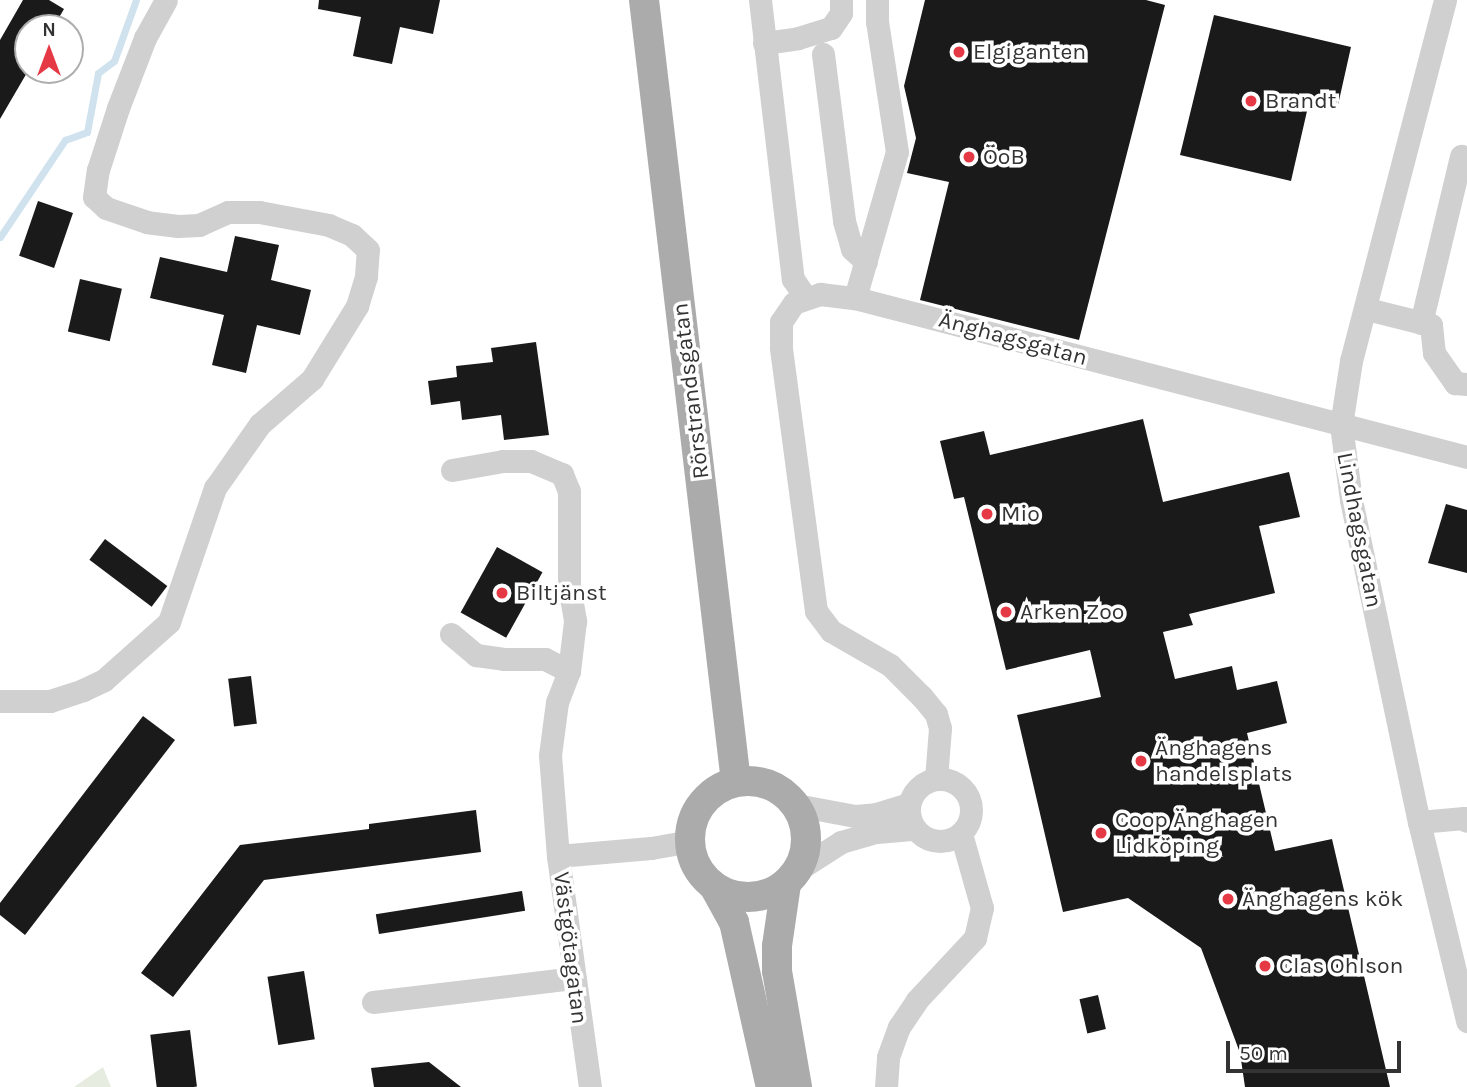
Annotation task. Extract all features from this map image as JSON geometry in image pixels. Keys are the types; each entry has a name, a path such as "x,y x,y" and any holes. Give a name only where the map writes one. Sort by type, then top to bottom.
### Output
{"main road":[{"name":"Rörstrandsgatan","path":"644,0 736,782"},
{"path":"771,1087 734,922 715,888 702,875 693,859 690,841 695,815 702,803 723,786 736,782 763,783 787,795 804,820 807,837 805,854 793,877 777,946 777,971 797,1087"},
{"path":"715,888 732,896 751,898 770,894 793,877"}],"street":[{"path":"0,701 50,701 83,690 104,680 169,622 215,488 260,424 312,379 357,306 366,276 368,250 352,234 328,225 259,212 228,212 199,225 147,222 106,208 94,197 98,170 118,108 145,38 166,0"},
{"path":"760,0 793,279 805,297 794,303 781,322 816,611 831,631 890,665 922,696 936,714 940,728 936,779"},
{"path":"764,43 798,38 831,28 841,13 841,0"},
{"path":"855,298 897,152 877,22 877,0"},
{"name":"Lindhagsgatan","path":"1445,0 1367,309 1351,361 1341,425 1350,500 1419,822 1467,1021"},
{"path":"823,54 844,220 852,248 866,262"},
{"path":"1421,323 1461,156"},
{"name":"Änghagsgatan","path":"805,297 820,295 855,298 1467,457"},
{"path":"1367,309 1431,325 1434,353 1455,383 1467,384"},
{"path":"452,470 503,461 531,461 562,474 569,491 569,586 576,621 569,671 557,702 553,726 550,781 558,856"},
{"path":"451,634 476,655 504,659 545,659 569,671"},
{"path":"936,779 949,780 961,786 968,797 971,810 969,823 961,834 950,840 937,842 924,838 914,829 909,817 909,804 914,792 923,783 936,779"},
{"path":"796,806 855,816 885,812 909,804"},
{"path":"1419,822 1464,818 1467,821"},
{"path":"793,877 841,842 877,832 914,829"},
{"path":"886,1087 888,1057 899,1027 917,1000 975,938 982,908 961,834"},
{"name":"Västgötagatan","path":"590,1087 558,856 652,848 690,841"},
{"path":"373,1002 573,978"}],"shaded area":[{"path":"103,1067 111,1087 74,1087"}],"building":[{"path":"23,0 49,0 64,9 61,14 15,14"},
{"path":"319,0 440,0 433,34 400,27 392,64 353,56 361,17 318,9"},
{"path":"925,0 1146,0 1165,5 1079,340 920,300 949,182 907,173 916,138 904,86"},
{"name":"Brandt","path":"1214,15 1351,47 1338,105 1310,98 1291,181 1180,155"},
{"path":"14,16 14,84 20,84 0,119 0,40"},
{"path":"38,201 73,213 54,268 19,256"},
{"path":"235,236 279,245 271,280 311,290 300,335 257,325 246,373 212,365 224,315 150,298 160,257 227,272"},
{"path":"80,279 122,289 110,341 68,332"},
{"path":"536,342 549,435 504,440 501,415 462,420 460,401 431,405 428,381 457,377 456,366 493,362 491,348"},
{"name":"Änghagens handelsplats","path":"1143,419 1163,502 1289,472 1300,517 1259,526 1275,593 1189,614 1193,625 1163,632 1175,679 1232,666 1237,690 1277,681 1287,723 1247,733 1275,851 1332,839 1390,1087 1245,1087 1240,1053 1201,948 1128,898 1063,912 1017,715 1101,697 1090,650 1006,670 964,497 954,499 940,441 984,431 990,455"},
{"path":"1446,504 1467,510 1467,573 1428,563"},
{"path":"105,539 167,586 152,607 89,560"},
{"name":"Biltjänst","path":"497,547 542,572 506,638 461,613"},
{"path":"251,676 257,724 234,726 228,679"},
{"path":"143,716 175,740 25,935 0,915 0,903"},
{"path":"476,810 481,852 264,880 173,997 141,973 240,845 369,829 369,824"},
{"path":"522,891 525,911 379,934 376,914"},
{"path":"304,971 315,1039 278,1045 267,977"},
{"path":"1098,995 1106,1029 1087,1033 1079,999"},
{"path":"190,1030 197,1087 157,1087 150,1035"},
{"path":"429,1062 461,1087 374,1087 371,1068"}],"waterway":[{"path":"0,237 65,140 87,132 98,73 114,61 136,0"}],"place":[{"name":"Elgiganten","path":"959,52"},
{"name":"Brandt","path":"1251,101"},
{"name":"ÖoB","path":"969,157"},
{"name":"Mio","path":"987,514"},
{"name":"Biltjänst","path":"502,593"},
{"name":"Arken Zoo","path":"1006,612"},
{"name":"Änghagens handelsplats","path":"1141,761"},
{"name":"Coop Änghagen Lidköping","path":"1101,833"},
{"name":"Änghagens kök","path":"1228,899"},
{"name":"Clas Ohlson","path":"1265,966"}]}
